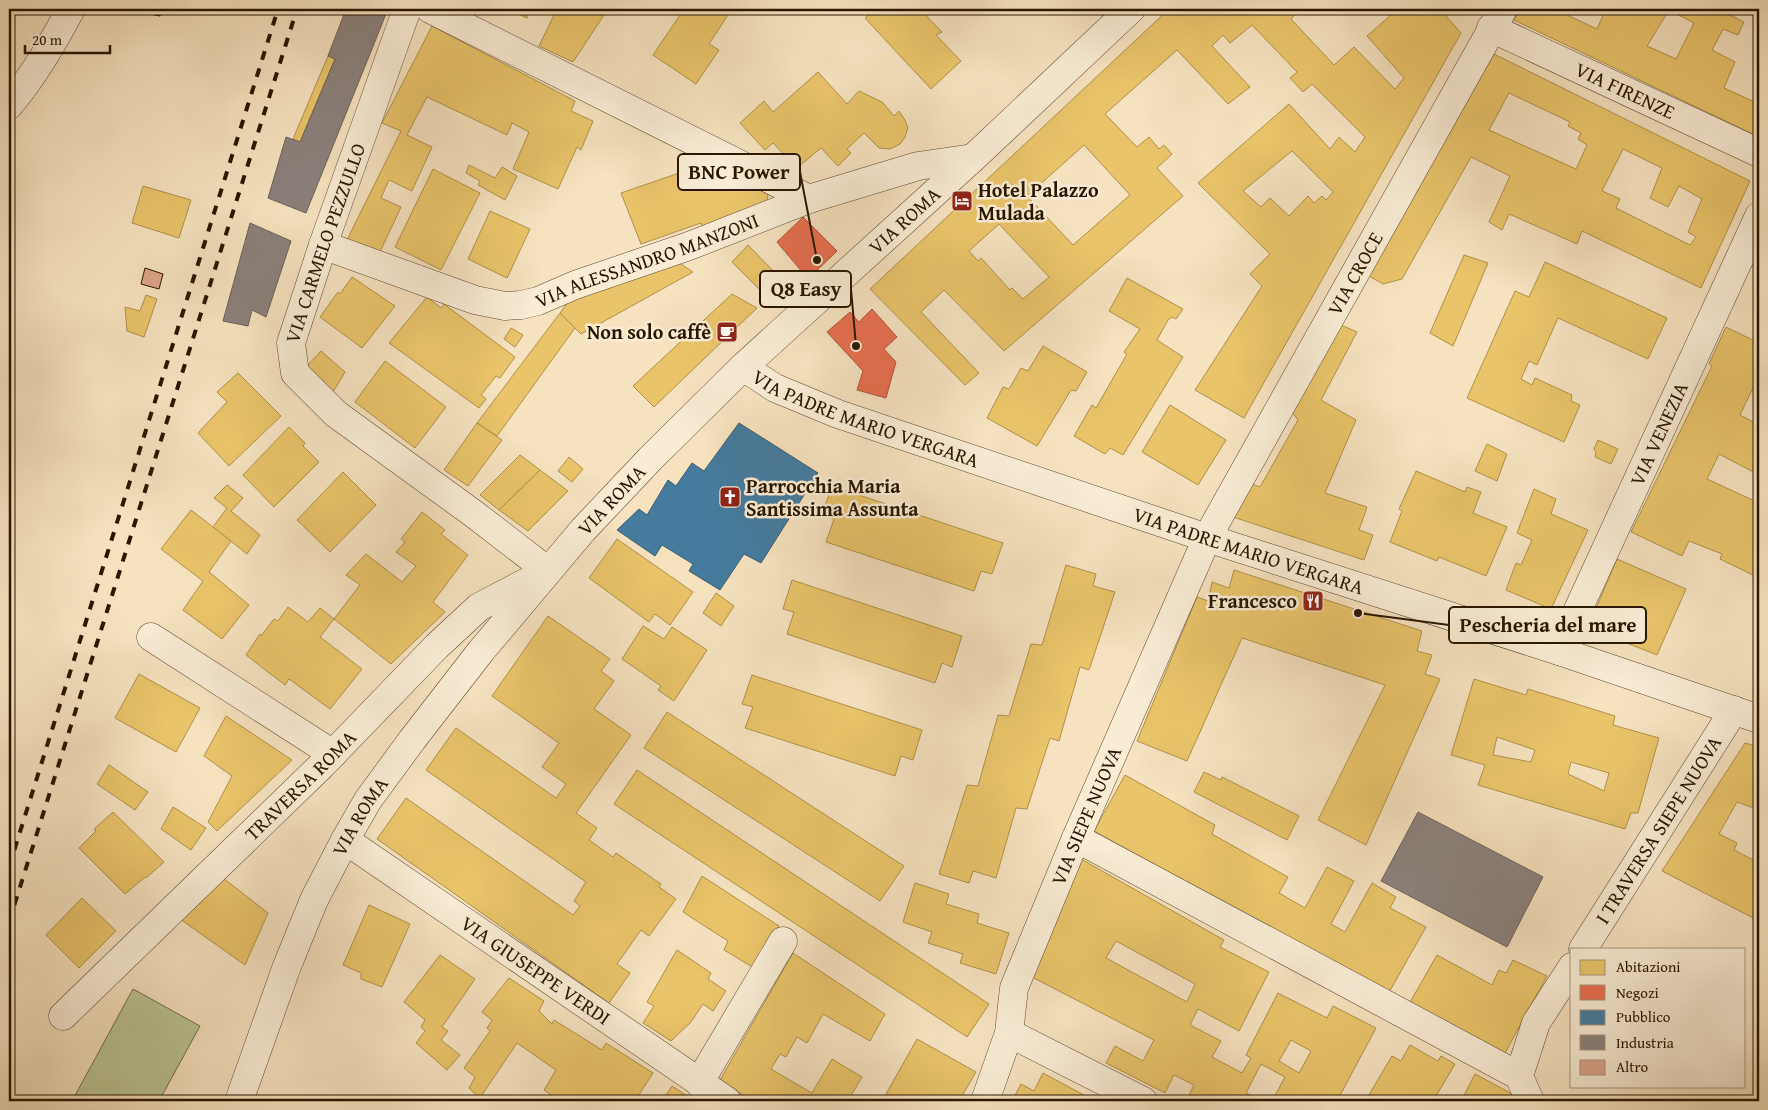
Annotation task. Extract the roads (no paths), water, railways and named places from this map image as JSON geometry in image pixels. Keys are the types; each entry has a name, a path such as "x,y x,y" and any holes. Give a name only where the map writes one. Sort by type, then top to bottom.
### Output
{"street":[{"path":"9,105 52,42 71,9"},
{"name":"VIA CARMELO PEZZULLO","path":"407,9 323,245 291,343 295,373 336,414 474,514 548,571"},
{"path":"430,9 809,199"},
{"name":"VIA ROMA","path":"239,1101 287,966 314,900 345,840 368,800 481,651 583,530 650,459 743,367 973,158 1131,9"},
{"name":"VIA FIRENZE","path":"1497,18 1759,153"},
{"name":"VIA CROCE","path":"1207,538 1497,18"},
{"name":"VIA ALESSANDRO MANZONI","path":"323,245 475,300 505,306 521,305 538,301 575,285 689,246 809,199 918,166 973,158"},
{"name":"VIA VENEZIA","path":"1559,651 1759,216"},
{"name":"VIA PADRE MARIO VERGARA","path":"743,367 776,388 838,414 1207,538 1559,651 1747,714"},
{"name":"VIA SIEPE NUOVA","path":"985,1101 1009,1033 1014,988 1076,838 1207,538"},
{"name":"TRAVERSA ROMA","path":"63,1016 333,754 437,646 479,607 548,571"},
{"path":"151,637 333,754"},
{"name":"I TRAVERSA SIEPE NUOVA","path":"1585,948 1747,714"},
{"path":"1076,838 1519,1076 1530,1101"},
{"name":"VIA GIUSEPPE VERDI","path":"345,840 726,1101"},
{"path":"699,1083 783,940"},
{"path":"1519,1076 1536,1023 1570,970"},
{"path":"1009,1033 1135,1099"}],"railway":[{"path":"9,867 278,9"},
{"path":"9,922 297,9"}],"place":[{"name":"Hotel Palazzo Mulada","path":"962,201"},
{"name":"BNC Power","path":"817,260"},
{"name":"Non solo caffè","path":"727,332"},
{"name":"Q8 Easy","path":"856,346"},
{"name":"Parrocchia Maria Santissima Assunta","path":"730,497"},
{"name":"Francesco","path":"1313,601"},
{"name":"Pescheria del mare","path":"1358,613"}]}
